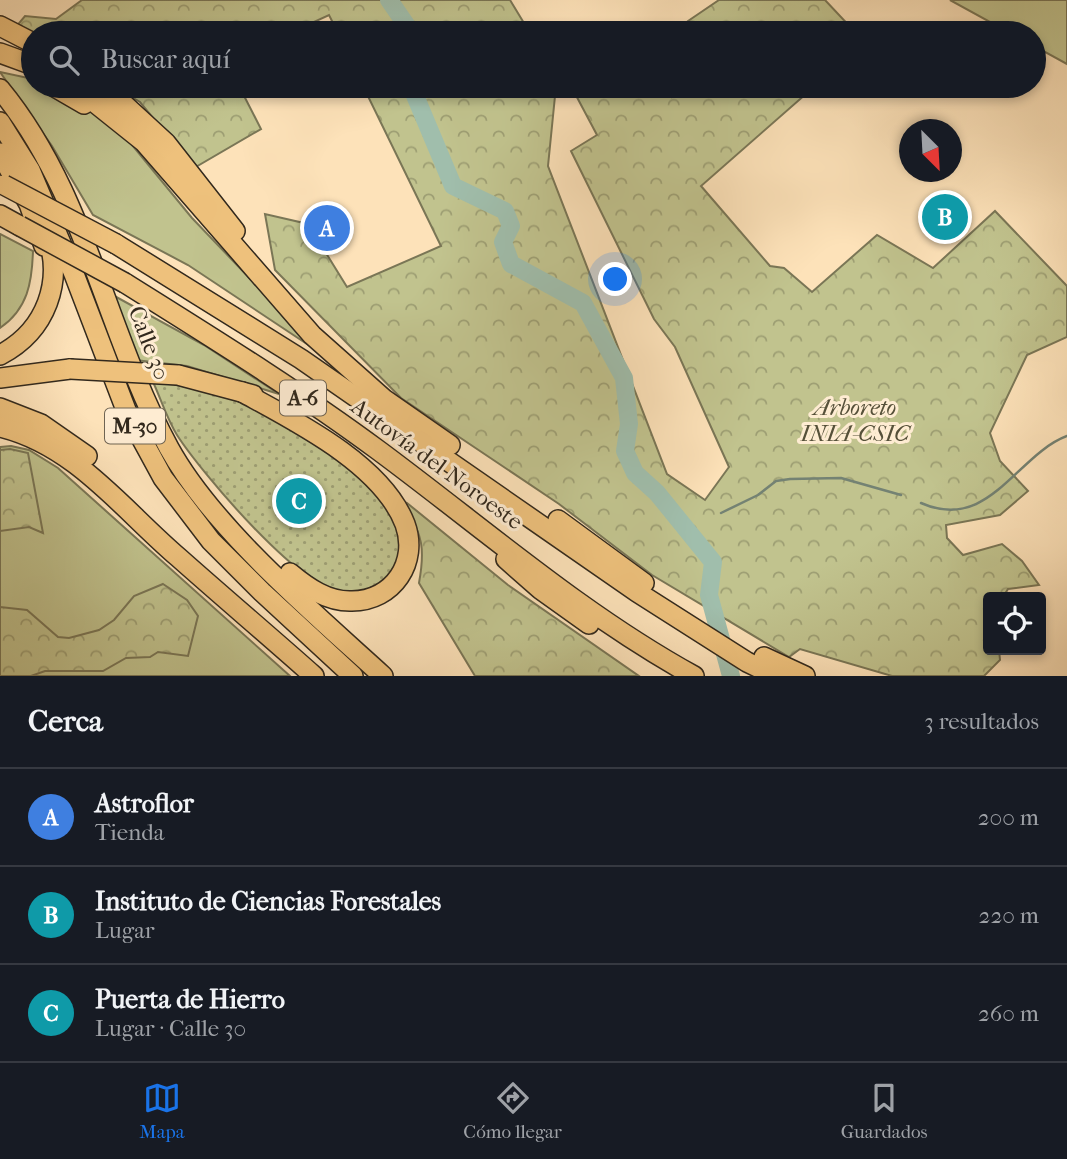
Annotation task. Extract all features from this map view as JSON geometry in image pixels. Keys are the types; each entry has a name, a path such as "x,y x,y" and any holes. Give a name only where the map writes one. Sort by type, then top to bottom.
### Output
{"highway":[{"path":"0,26 21,37"},
{"path":"0,53 21,64"},
{"path":"0,66 21,68"},
{"name":"Calle 30","path":"0,89 45,154 71,206 145,400 170,450 213,511 383,676"},
{"path":"71,98 112,125 208,219"},
{"path":"89,98 144,142 208,219 312,335 384,399 613,558 641,588"},
{"path":"117,98 166,143 274,282 323,337 355,369 419,423"},
{"name":"Calle 30","path":"0,122 30,170 74,274 126,410 163,478 211,541 262,593 353,676"},
{"path":"0,142 34,202 50,241 53,268 50,300 43,317 20,343 0,355"},
{"path":"0,153 29,204 43,240 46,263 43,296 37,310 14,338 0,347"},
{"name":"Autovía del Noroeste","path":"2,183 116,244 301,359 747,662 776,676"},
{"name":"Autovía del Noroeste","path":"0,215 125,283 260,367 501,542 605,628 694,676"},
{"path":"0,378 70,369 178,375 272,400 309,418 420,495 474,523"},
{"path":"213,511 307,587 326,597 352,601 376,596 394,584 406,566 410,545 405,524 383,491 321,437 242,391"},
{"path":"0,408 41,424 85,454 223,594"},
{"path":"0,427 44,443 72,460 314,676"},
{"name":"Autovía del Noroeste","path":"641,588 804,676"},
{"name":"A-6","path":"605,628 665,676"}],"green space":[{"path":"82,0 510,0 523,21 332,21 329,15 316,21 21,21 21,30 15,28 25,16 56,19"},
{"path":"719,0 825,0 845,21 688,21"},
{"path":"950,0 1067,0 1067,64 1046,53 1046,21 988,21"},
{"path":"0,72 21,76 21,98 71,98 119,129 192,218 322,354 188,265 93,215 52,146"},
{"path":"133,98 245,98 261,129 194,168 140,102"},
{"name":"Arboreto INIA-CSIC","path":"369,98 555,98 548,166 667,474 705,500 729,467 675,347 654,319 571,151 597,135 577,98 801,98 701,186 770,266 784,268 812,292 877,235 933,268 995,211 1067,286 1067,337 1027,355 990,433 1000,461 1028,491 1000,515 946,525 947,538 963,555 1002,544 1022,561 1039,585 1008,589 1006,592 983,592 983,655 1000,655 1000,660 984,676 892,676 800,649 789,657 652,575 559,504 401,398 275,270 265,214 308,224 347,287 441,246"},
{"path":"0,234 33,251 27,294 17,312 0,328"},
{"path":"109,293 204,345 279,394 187,366 135,360"},
{"path":"153,382 200,390 247,403 288,423 335,456 376,495 391,515 401,537 398,570 380,583 354,593 328,588 305,574 254,528 207,475 177,435"},
{"path":"11,446 29,450 58,468 290,676 0,676 0,447"},
{"path":"0,450 28,453 43,533 29,527 0,531"},
{"path":"407,503 508,585 639,676 475,676 419,583 421,543 416,526 405,507"},
{"path":"163,584 187,600 198,616 188,656 158,652 150,657 126,658 103,671 45,671 31,676 0,676 0,607 27,610 58,637 69,638 99,630 114,620 134,596"}],"waterway":[{"path":"389,0 404,21"},
{"path":"416,98 453,186 505,211 511,226 503,242 511,264 583,303 624,378 629,424 625,451 635,473 657,493 713,562 709,595 731,676"},
{"path":"921,503 945,510 965,508 984,500 1032,459 1067,436"},
{"path":"721,513 758,495 776,481 790,479 841,478 901,495"},
{"path":"687,529 694,527"}],"place":[{"name":"Instituto de Ciencias Forestales","path":"945,217"},
{"name":"Astroflor","path":"327,228"},
{"name":"Puerta de Hierro","path":"299,501"}]}
